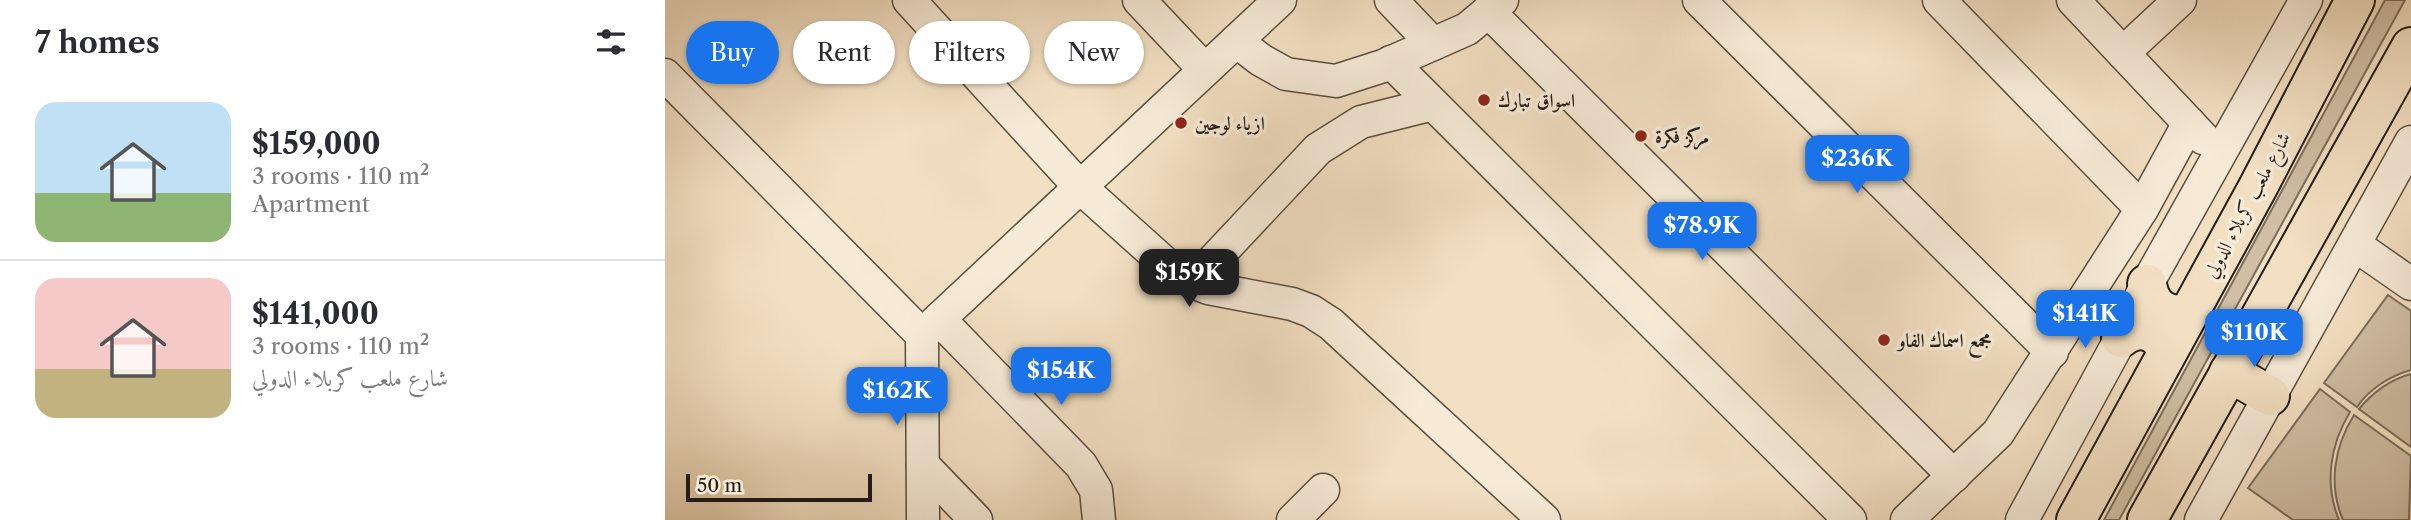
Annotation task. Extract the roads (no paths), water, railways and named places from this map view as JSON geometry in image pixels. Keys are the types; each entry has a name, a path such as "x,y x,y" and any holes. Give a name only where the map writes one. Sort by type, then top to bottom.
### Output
{"main road":[{"name":"شارع ملعب كربلاء الدولي","path":"2076,520 2258,187 2347,9"},
{"path":"2147,520 2411,47"},
{"path":"2147,284 2151,300 2164,312 2180,315 2188,313"},
{"path":"2121,338 2128,332 2148,330 2157,334 2167,350"},
{"path":"2228,372 2270,396"}],"street":[{"path":"908,0 1080,187 1168,266 1193,282 1224,292 1292,304 1311,311 1331,324 1543,520"},
{"path":"1139,0 1205,70"},
{"path":"923,520 923,465 931,327 1280,0"},
{"path":"1391,0 1433,44"},
{"path":"1699,0 2052,352"},
{"path":"1939,0 2142,209"},
{"path":"2073,0 2220,157"},
{"path":"2123,54 2180,0"},
{"path":"2022,520 2121,338 2147,284 2306,0"},
{"path":"1236,41 1286,74 1336,81 1391,62 1467,29 1495,6 1954,476"},
{"path":"1391,62 1850,520"},
{"path":"665,75 1081,465 1097,490 1099,520"},
{"path":"1193,282 1318,149 1361,121 1433,104"},
{"path":"1907,520 1999,433 2142,209 2189,123"},
{"path":"2214,515 2270,396 2411,142"},
{"path":"2355,245 2411,284"},
{"path":"923,465 976,520"},
{"path":"1293,520 1323,490"}],"place":[{"name":"اسواق تبارك","path":"1484,100"},
{"name":"ازياء لوجين","path":"1181,123"},
{"name":"مركز فكرة","path":"1641,136"},
{"name":"مجمع اسماك الفاو","path":"1884,340"}]}
